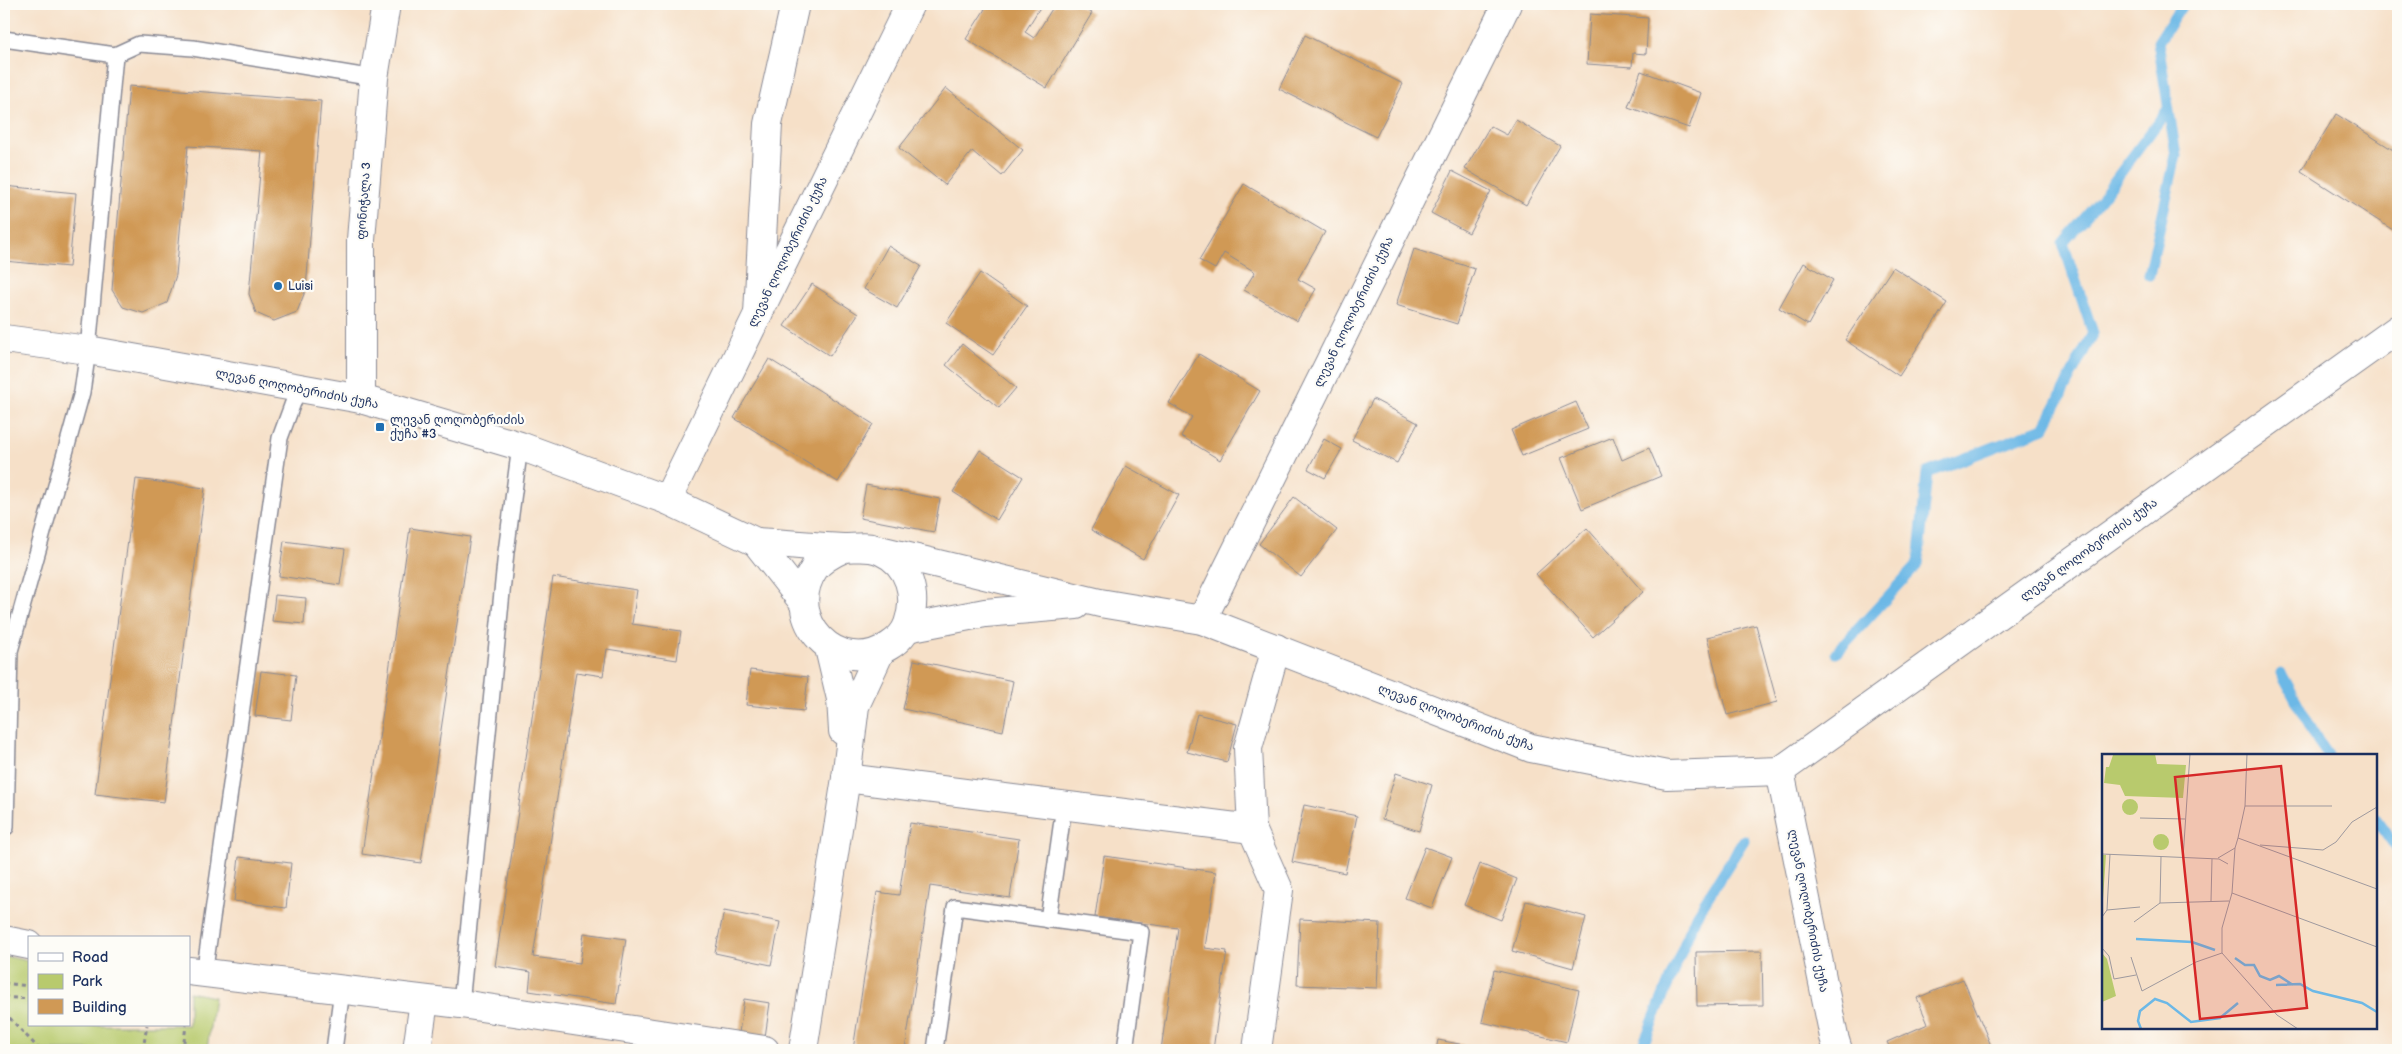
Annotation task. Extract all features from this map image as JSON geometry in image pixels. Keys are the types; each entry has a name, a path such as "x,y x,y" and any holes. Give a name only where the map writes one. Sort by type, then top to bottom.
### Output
{"street":[{"name":"ფონიჭალა 3","path":"361,399 361,240 374,78 386,4"},
{"path":"758,314 768,124 795,4"},
{"name":"ლევან ღოღობერიძის ქუჩა","path":"667,500 910,4"},
{"name":"ლევან ღოღობერიძის ქუჩა","path":"1202,620 1507,4"},
{"name":"ლევან ღოღობერიძის ქუჩა","path":"880,550 1100,603 1202,620 1531,748 1667,775 1780,772 2398,329"},
{"name":"ლევან ღოღობერიძის ქუჩა","path":"4,339 88,350 361,399 520,446 667,500 756,542 804,603"},
{"path":"756,542 844,548 862,546 880,550 896,560 907,575 913,592 913,610 907,628 895,642 880,652 863,656 846,655 829,648 816,636 807,620 804,603 806,585 814,569 827,556 844,548"},
{"name":"ლევან ღოღობერიძის ქუჩა","path":"907,628 986,613 1100,603"},
{"path":"829,648 841,700 846,778"},
{"path":"1257,1050 1279,890 1252,829 1248,748 1276,648"},
{"path":"803,1050 846,778 855,706 880,652"},
{"name":"ლევან ღოღობერიძის ქუჩა","path":"1780,772 1838,1050"},
{"path":"846,778 1252,829"},
{"path":"4,940 28,945"},
{"path":"196,973 460,1004 765,1050"},
{"path":"417,1050 424,1001"}],"lane":[{"path":"4,39 115,55 139,44 193,48 374,78"},
{"path":"4,828 6,827 7,653 82,392 88,350 115,55"},
{"path":"196,973 280,438 298,389"},
{"path":"460,1004 506,552 520,446"},
{"path":"1048,920 1064,806"},
{"path":"935,1050 955,907 1141,932 1125,1050"},
{"path":"334,1050 342,990"}],"path":[{"path":"4,982 28,986"},
{"path":"4,997 28,999"},
{"path":"4,1012 40,1050"},
{"path":"143,1050 147,1026"},
{"path":"183,1050 186,1026"}],"green space":[{"path":"4,956 28,961 28,1026 190,1026 190,992 214,997 207,1050 4,1050"}],"building":[{"path":"977,4 1042,4 1025,32 1034,38 1055,4 1076,4 1092,13 1047,88 966,39 985,9"},
{"path":"1183,4 1199,4 1195,10"},
{"path":"1590,14 1648,18 1646,54 1633,53 1632,67 1587,64"},
{"path":"1305,35 1403,84 1376,137 1279,89"},
{"path":"1641,71 1701,93 1689,128 1628,107"},
{"path":"129,86 321,101 306,289 297,312 274,321 256,313 249,294 262,151 188,146 176,275 167,303 143,313 123,307 112,290"},
{"path":"946,88 1023,150 1002,176 972,151 945,185 899,148"},
{"path":"2336,114 2398,153 2398,229 2396,232 2301,171"},
{"path":"1516,120 1560,146 1526,205 1465,169 1490,126 1507,135"},
{"path":"1452,171 1491,191 1469,233 1431,213"},
{"path":"1244,184 1325,232 1298,279 1316,289 1297,321 1244,290 1255,272 1224,253 1215,269 1199,260"},
{"path":"4,186 76,193 69,267 4,261"},
{"path":"888,246 921,266 897,308 864,289"},
{"path":"1414,249 1475,269 1457,324 1396,305"},
{"path":"1804,263 1833,280 1808,325 1779,308"},
{"path":"1893,267 1947,302 1899,376 1845,340"},
{"path":"980,273 1027,306 993,355 946,323"},
{"path":"812,284 858,314 830,356 784,326"},
{"path":"962,344 1016,388 999,408 946,365"},
{"path":"1199,354 1260,391 1220,460 1181,436 1192,417 1169,403"},
{"path":"769,359 873,424 838,482 734,418"},
{"path":"1373,399 1418,423 1397,463 1352,440"},
{"path":"1576,402 1588,429 1522,456 1511,430"},
{"path":"1613,437 1622,460 1649,448 1661,476 1582,509 1561,458"},
{"path":"1324,439 1342,449 1325,478 1308,469"},
{"path":"980,450 1023,477 997,520 953,492"},
{"path":"1126,466 1179,495 1143,559 1091,530"},
{"path":"136,479 205,488 164,802 95,794"},
{"path":"866,485 940,499 934,532 860,518"},
{"path":"1294,497 1337,530 1301,577 1259,544"},
{"path":"410,528 470,537 421,863 362,854"},
{"path":"1587,528 1643,592 1593,637 1536,574"},
{"path":"284,541 345,549 340,585 279,576"},
{"path":"553,577 637,590 632,624 681,631 677,660 607,649 603,676 576,672 533,957 580,963 584,933 626,939 616,1004 529,991 531,972 495,966"},
{"path":"275,595 306,598 304,624 272,621"},
{"path":"1756,625 1777,702 1727,715 1707,637"},
{"path":"914,660 1013,681 1003,731 903,709"},
{"path":"750,670 808,677 804,711 746,705"},
{"path":"261,671 296,675 291,720 255,716"},
{"path":"1197,714 1237,724 1227,762 1187,752"},
{"path":"1396,773 1432,785 1419,831 1382,819"},
{"path":"1304,805 1357,816 1345,873 1292,862"},
{"path":"910,823 1019,839 1010,898 930,886 905,1050 853,1050 877,892 899,895"},
{"path":"1425,847 1452,857 1432,908 1405,898"},
{"path":"1104,856 1216,872 1205,948 1227,951 1213,1050 1161,1050 1178,928 1095,917"},
{"path":"239,857 291,863 286,908 234,901"},
{"path":"1480,864 1517,879 1501,920 1464,905"},
{"path":"1526,901 1586,917 1573,968 1512,951"},
{"path":"724,911 780,922 771,965 715,953"},
{"path":"1300,919 1380,923 1377,988 1297,985"},
{"path":"1762,951 1763,1005 1697,1006 1696,952"},
{"path":"1494,970 1579,990 1567,1042 1482,1022"},
{"path":"1963,979 1992,1048 1985,1050 1891,1050 1887,1042 1928,1024 1917,998"},
{"path":"744,999 770,1003 765,1037 739,1033"},
{"path":"1438,1040 1486,1049 1486,1050 1436,1050"}],"waterway":[{"path":"2149,275 2176,155 2158,42 2183,4"},
{"path":"1836,653 1918,564 1927,473 2044,428 2093,333 2063,243 2101,199 2168,109"},
{"path":"2281,673 2318,741 2327,754"},
{"path":"2377,820 2398,850"},
{"path":"1641,1050 1696,916 1744,840"}],"place":[{"name":"Luisi","path":"278,286"},
{"name":"ლევან ღოღობერიძის ქუჩა #3","path":"380,427"}]}
